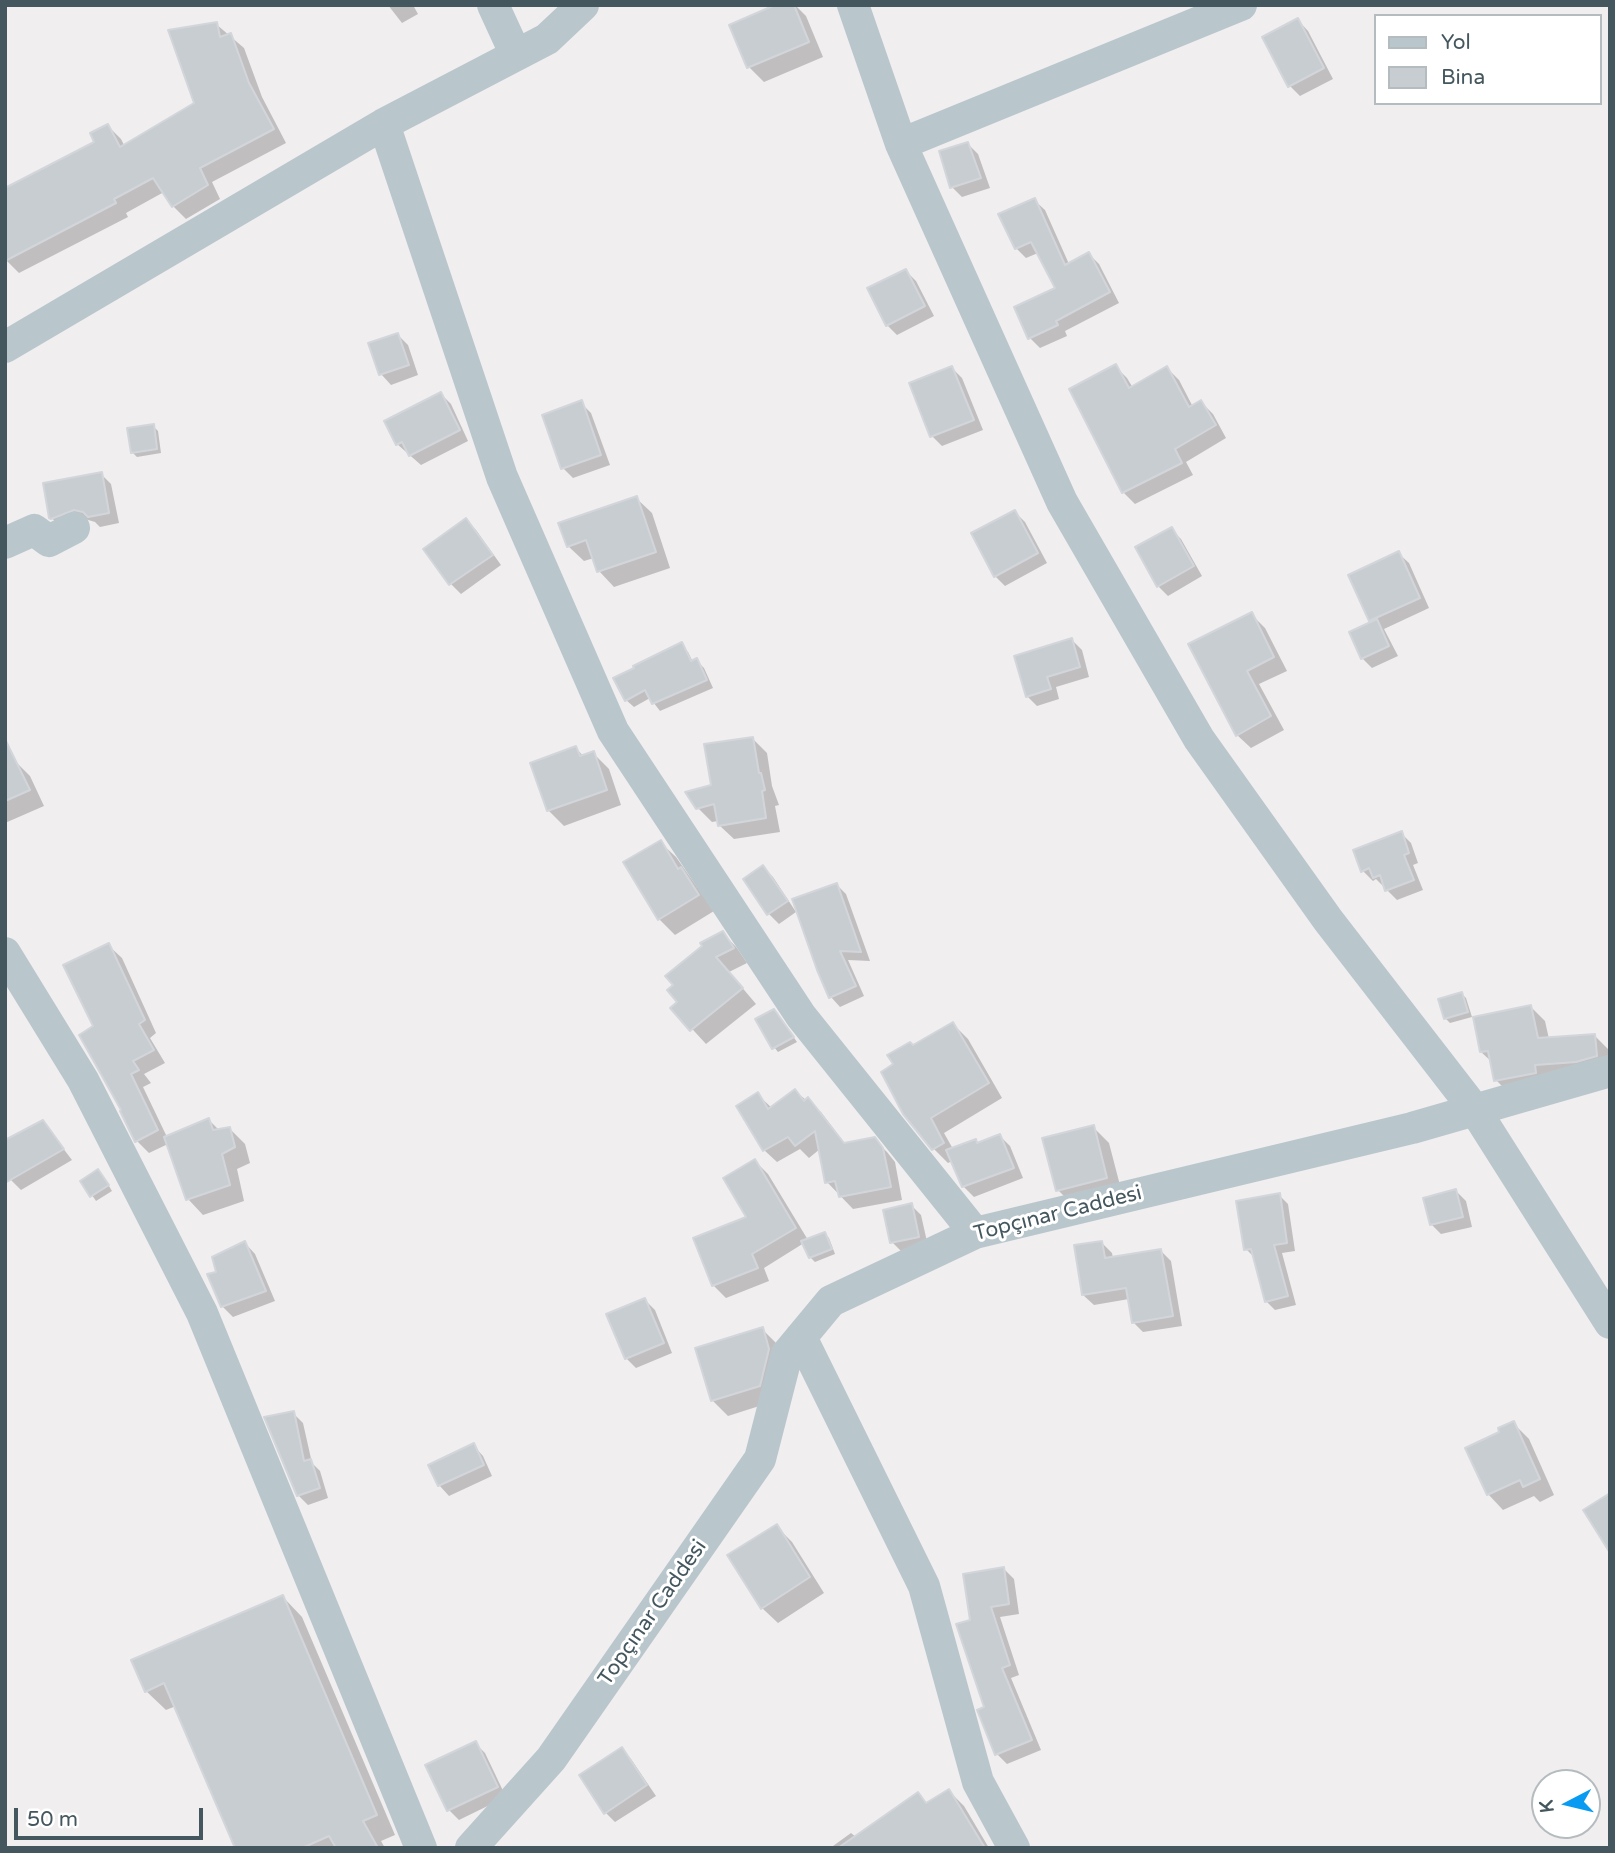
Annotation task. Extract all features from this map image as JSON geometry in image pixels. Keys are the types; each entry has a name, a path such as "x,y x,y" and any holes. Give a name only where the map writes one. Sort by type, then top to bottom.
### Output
{"street":[{"path":"493,5 516,55"},
{"path":"5,347 384,124 547,38 583,5"},
{"path":"853,5 901,144 1062,502 1199,739 1328,920 1475,1110 1610,1323"},
{"path":"901,144 1241,5"},
{"path":"384,124 502,477 613,731 801,1016 975,1233"},
{"path":"5,543 34,530 49,541 74,528"},
{"path":"5,953 83,1080 202,1313 421,1848"},
{"name":"Topçınar Caddesi","path":"471,1848 551,1759 760,1460 787,1354 831,1301 975,1233 1412,1128 1610,1071"},
{"path":"802,1337 925,1586 978,1782 1014,1848"}],"building":[{"path":"775,5 794,5 809,42 747,68 729,25"},
{"path":"1298,18 1324,68 1288,87 1262,37"},
{"path":"217,22 220,37 231,33 249,83 274,129 200,168 208,185 172,207 153,178 114,199 116,203 5,261 5,188 94,142 90,133 108,124 120,147 194,103 168,30"},
{"path":"968,142 981,178 950,188 939,151"},
{"path":"1035,198 1065,265 1089,252 1110,292 1056,321 1058,325 1028,339 1014,307 1055,288 1031,242 1015,249 998,214"},
{"path":"906,269 925,306 886,326 867,288"},
{"path":"398,333 409,365 379,375 368,343"},
{"path":"1116,364 1129,388 1167,366 1189,407 1201,400 1216,425 1175,449 1182,463 1122,493 1069,389"},
{"path":"952,366 974,420 930,437 909,383"},
{"path":"441,392 460,430 409,456 402,442 396,445 384,421"},
{"path":"582,400 601,455 561,469 542,415"},
{"path":"154,424 157,449 131,453 127,428"},
{"path":"102,472 109,513 88,517 83,512 74,510 49,518 43,483"},
{"path":"637,496 656,552 597,572 586,540 567,547 558,523"},
{"path":"1015,510 1038,553 994,577 971,533"},
{"path":"466,518 493,555 449,585 423,549"},
{"path":"1172,527 1194,566 1157,587 1135,547"},
{"path":"1399,551 1420,598 1369,621 1348,575"},
{"path":"1252,612 1274,657 1247,671 1271,716 1236,736 1188,644"},
{"path":"1377,619 1389,646 1361,659 1349,632"},
{"path":"1072,638 1080,667 1047,677 1051,689 1026,697 1014,656"},
{"path":"682,642 691,661 697,658 707,680 652,704 645,690 625,701 613,678"},
{"path":"753,737 765,790 762,791 766,818 718,826 714,804 696,809 685,792 711,785 704,744"},
{"path":"5,739 30,790 5,801"},
{"path":"576,746 580,756 594,751 607,790 547,811 530,763"},
{"path":"1402,831 1409,853 1404,855 1414,880 1385,891 1380,875 1373,878 1369,868 1361,872 1353,850"},
{"path":"661,840 678,869 681,867 699,895 658,920 623,862"},
{"path":"763,865 788,901 767,915 743,879"},
{"path":"837,883 861,952 840,951 856,986 829,998 792,899"},
{"path":"723,931 734,948 716,957 743,988 690,1031 670,1008 677,1002 667,990 673,985 665,976 702,946 700,943"},
{"path":"109,943 145,1020 139,1024 154,1050 133,1061 139,1070 131,1074 158,1130 135,1142 121,1110 79,1035 93,1026 63,965"},
{"path":"1462,992 1468,1012 1444,1019 1438,999"},
{"path":"1531,1005 1538,1038 1595,1034 1597,1056 1576,1062 1535,1065 1536,1073 1494,1081 1488,1051 1480,1052 1473,1017"},
{"path":"774,1009 794,1037 772,1049 755,1019"},
{"path":"953,1022 989,1083 931,1118 944,1143 932,1150 903,1114 881,1072 893,1064 887,1055 910,1042 913,1045"},
{"path":"795,1089 804,1101 808,1097 844,1143 875,1137 883,1148 891,1187 839,1197 835,1181 825,1183 815,1131 795,1146 788,1137 763,1151 736,1106 758,1092 768,1109"},
{"path":"209,1118 213,1130 230,1127 235,1147 222,1154 230,1185 186,1200 164,1137"},
{"path":"43,1120 64,1149 5,1183 5,1140"},
{"path":"1094,1125 1107,1178 1056,1191 1042,1138"},
{"path":"1000,1134 1014,1168 962,1187 946,1150"},
{"path":"755,1159 796,1228 752,1254 758,1268 712,1286 693,1238 746,1217 723,1178"},
{"path":"98,1169 109,1185 90,1197 80,1181"},
{"path":"1456,1189 1463,1217 1430,1225 1423,1198"},
{"path":"1280,1193 1287,1243 1274,1245 1288,1296 1265,1302 1251,1249 1244,1250 1236,1201"},
{"path":"912,1203 919,1237 890,1243 883,1210"},
{"path":"825,1232 832,1249 809,1258 801,1241"},
{"path":"245,1241 266,1291 221,1307 207,1274 216,1272 212,1257"},
{"path":"1102,1241 1105,1258 1161,1249 1173,1316 1132,1323 1126,1288 1082,1295 1074,1245"},
{"path":"645,1298 664,1343 625,1359 606,1314"},
{"path":"763,1327 769,1349 760,1386 711,1401 695,1348"},
{"path":"294,1411 304,1461 311,1459 320,1488 297,1496 264,1417"},
{"path":"1514,1421 1540,1479 1523,1487 1520,1480 1487,1495 1465,1448 1499,1432 1498,1428"},
{"path":"474,1443 484,1465 438,1486 428,1465"},
{"path":"1610,1493 1610,1553 1583,1510"},
{"path":"777,1524 810,1577 761,1609 727,1555"},
{"path":"1004,1567 1009,1604 991,1607 1010,1665 1002,1668 1032,1740 995,1755 977,1710 984,1707 956,1624 970,1620 963,1574"},
{"path":"283,1595 377,1815 363,1821 378,1848 336,1848 329,1836 302,1848 235,1848 164,1683 145,1692 131,1660"},
{"path":"476,1741 498,1787 447,1811 425,1765"},
{"path":"622,1747 647,1785 604,1814 579,1775"},
{"path":"949,1789 985,1848 838,1848 918,1792 926,1803"}]}
